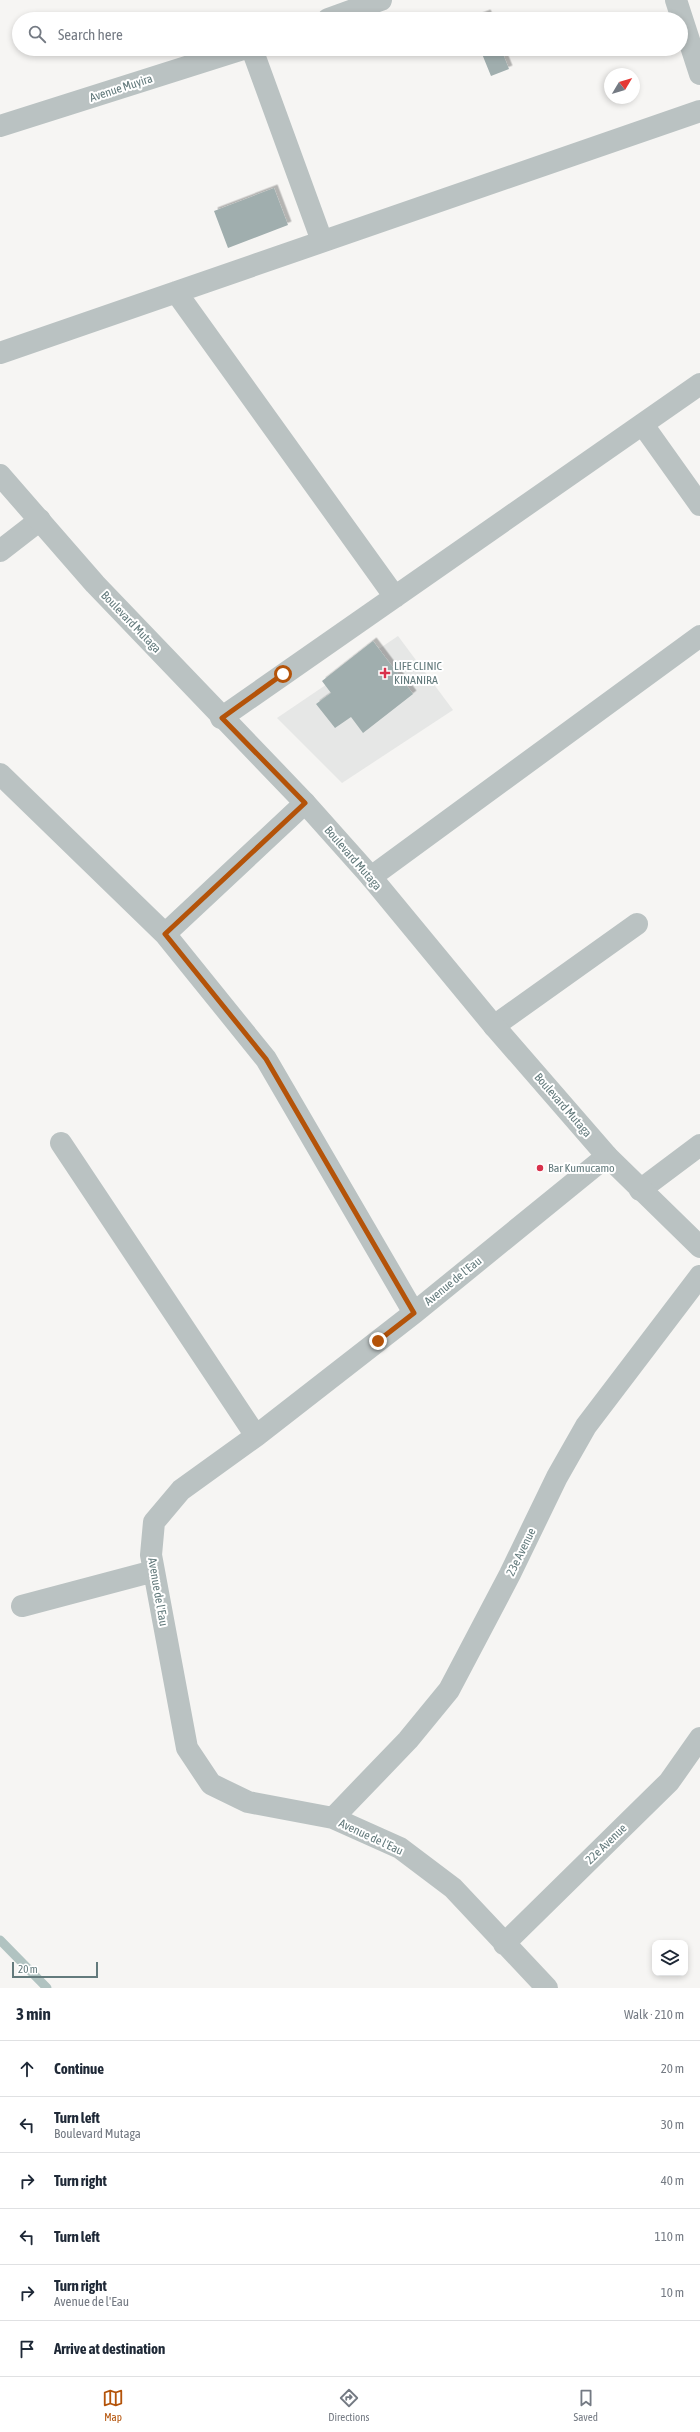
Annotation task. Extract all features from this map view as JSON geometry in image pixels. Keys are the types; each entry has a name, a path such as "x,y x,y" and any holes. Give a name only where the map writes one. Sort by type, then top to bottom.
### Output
{"street":[{"path":"348,12 381,0"},
{"path":"676,0 680,12"},
{"path":"688,37 700,74"},
{"name":"Avenue Muyira","path":"0,126 221,56"},
{"path":"255,56 322,241"},
{"path":"0,352 700,111"},
{"path":"176,292 395,597"},
{"path":"222,718 700,384"},
{"path":"643,425 700,505"},
{"name":"Boulevard Mutaga","path":"0,475 95,584 305,803 371,877 494,1026 607,1156 640,1190 700,1246"},
{"path":"0,551 40,520"},
{"path":"371,877 700,636"},
{"path":"0,774 165,934 266,1059 414,1313"},
{"path":"165,934 305,803"},
{"path":"494,1026 637,924"},
{"path":"61,1143 256,1436"},
{"path":"640,1190 700,1145"},
{"name":"Avenue de l'Eau","path":"547,1988 453,1888 400,1848 332,1818 248,1802 211,1784 186,1748 151,1556 154,1522 181,1490 256,1436 414,1313 607,1156"},
{"name":"23e Avenue","path":"332,1818 408,1740 449,1690 507,1580 557,1477 586,1426 700,1276"},
{"path":"22,1606 154,1571"},
{"name":"22e Avenue","path":"504,1944 669,1782 700,1738"}],"shaded area":[{"name":"LIFE CLINIC KINANIRA","path":"398,636 453,710 342,783 277,718"}],"building":[{"path":"483,56 504,56 509,69 491,76"},
{"path":"274,188 288,225 228,248 214,211"},
{"path":"373,641 413,694 363,733 351,717 335,728 316,704 331,693 322,681"}],"waterway":[{"path":"0,1940 47,1988"}],"place":[{"name":"LIFE CLINIC KINANIRA","path":"385,673"},
{"name":"Bar Kumucamo","path":"540,1168"}],"route":[{"path":"283,674 222,718 305,803 165,934 266,1059 414,1313 378,1341"}]}
